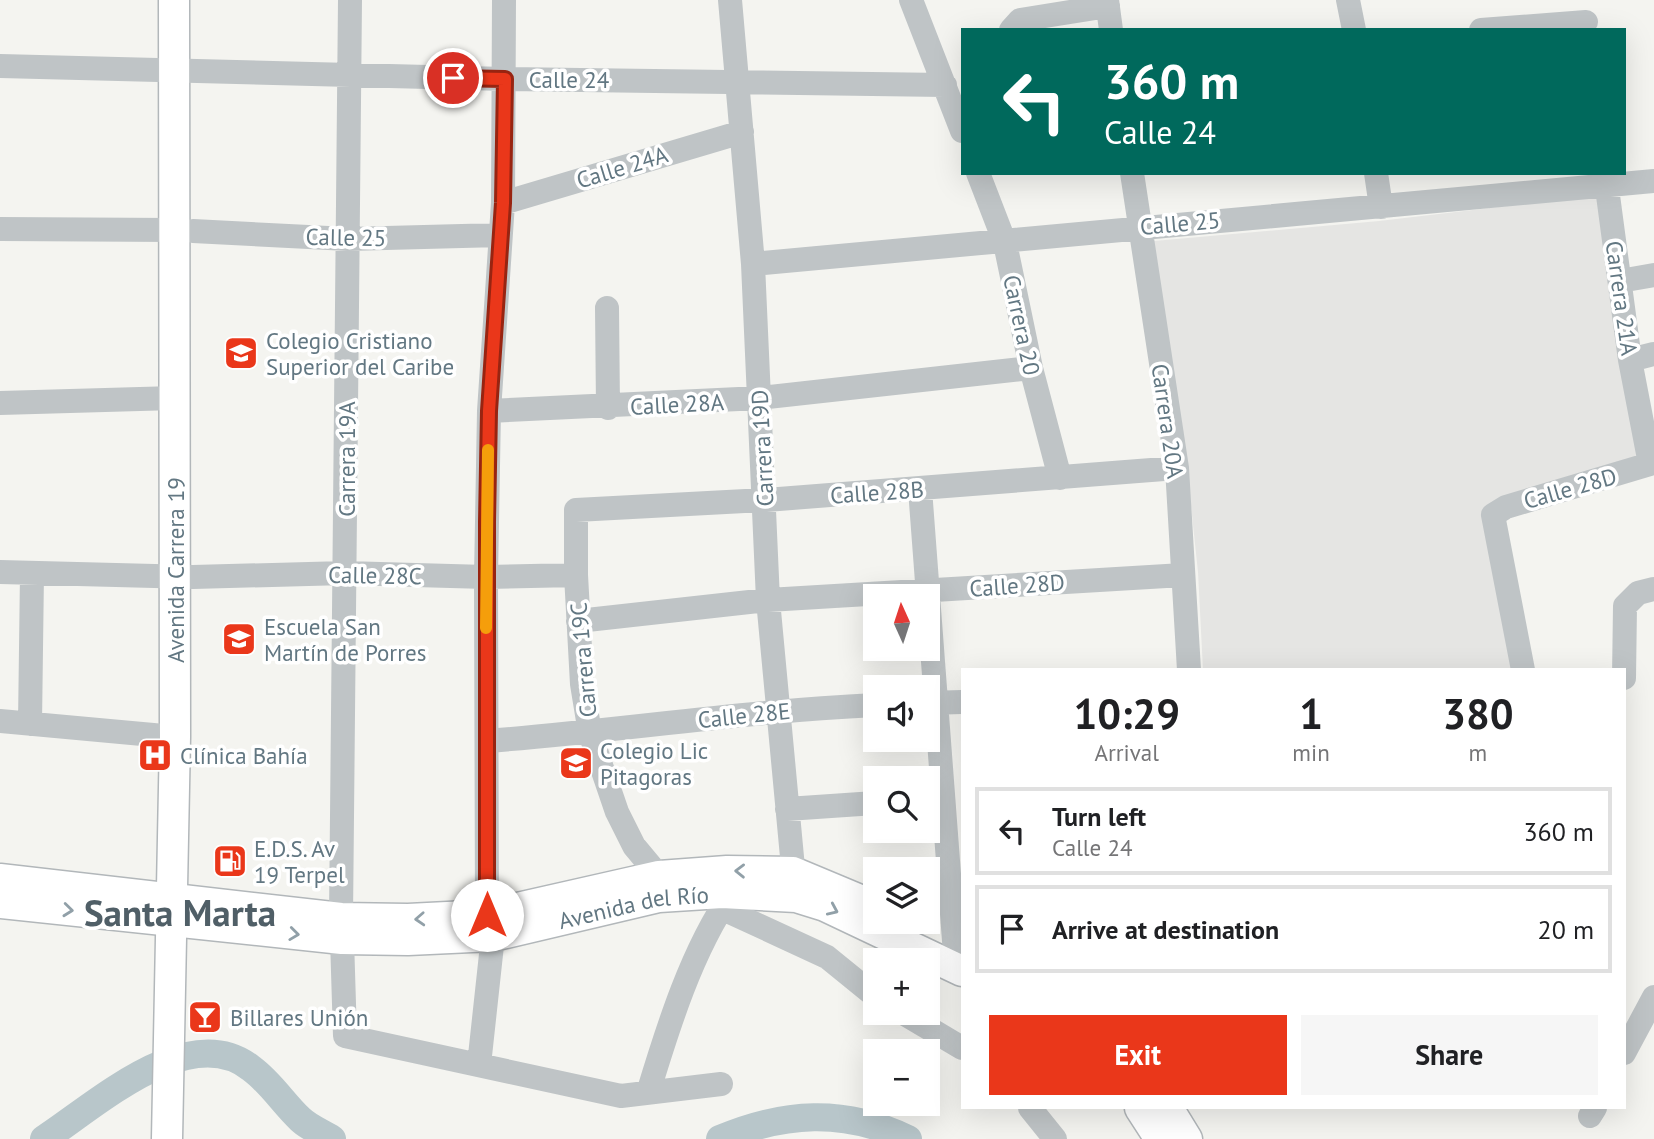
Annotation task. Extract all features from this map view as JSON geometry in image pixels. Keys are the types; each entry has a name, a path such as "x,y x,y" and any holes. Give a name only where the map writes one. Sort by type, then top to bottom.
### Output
{"main road":[{"name":"Avenida Carrera 19","path":"174,0 183,70 181,1041 186,1139"},
{"name":"Avenida Carrera 19","path":"183,70 193,0"},
{"name":"Avenida Carrera 19","path":"181,910 175,737 184,577 175,398 183,230"},
{"name":"Avenida del Río","path":"490,925 659,876 727,871 795,884 863,903"},
{"name":"Avenida del Río","path":"0,880 181,910 341,929 490,925 659,897 726,901 795,884"},
{"name":"Avenida del Río","path":"795,884 825,906 959,949"},
{"name":"Avenida del Río","path":"0,903 181,910"},
{"path":"931,934 959,949"},
{"name":"Avenida Carrera 19","path":"167,1139 181,1041"},
{"path":"1150,1109 1160,1139"},
{"path":"1150,1109 1187,1139"}],"street":[{"name":"Carrera 19A","path":"350,0 341,929 345,1036 479,1065"},
{"path":"504,0 503,203 489,411 486,577 490,925 479,1065 621,1096 721,1084"},
{"name":"Carrera 19D","path":"730,0 753,264 766,500 768,600 795,884"},
{"path":"911,0 961,128"},
{"path":"1348,0 1354,28"},
{"path":"1013,28 1020,20 1108,12"},
{"path":"1497,28 1585,17"},
{"name":"Calle 24","path":"0,66 505,79 737,80 945,85"},
{"name":"Calle 24A","path":"503,203 742,132"},
{"name":"Carrera 20","path":"979,175 1005,243 1031,368 1059,478"},
{"name":"Carrera 20A","path":"1132,175 1177,468 1189,668"},
{"path":"1376,175 1381,207"},
{"name":"Calle 25","path":"753,264 1005,243 1140,226 1381,207 1606,179 1654,181"},
{"name":"Carrera 21A","path":"1606,179 1620,281 1642,357 1650,432 1650,464"},
{"name":"Calle 25","path":"0,229 183,230 348,239 500,235"},
{"path":"1620,281 1654,275"},
{"path":"607,308 607,408"},
{"name":"Calle 28A","path":"489,411 607,408 760,398 1031,368"},
{"path":"0,403 175,398"},
{"name":"Calle 28D","path":"1523,668 1493,515 1506,507 1650,464"},
{"name":"Calle 28B","path":"576,510 766,500 1177,468"},
{"path":"920,489 927,584"},
{"name":"Carrera 19C","path":"576,510 578,621 582,684 590,733 617,812 634,846 659,876"},
{"name":"Calle 28C","path":"0,572 184,577 345,573 486,577 576,575"},
{"path":"30,724 32,573"},
{"name":"Calle 28D","path":"940,590 1183,575"},
{"path":"1624,668 1625,606 1638,593 1654,589"},
{"name":"Calle 28D","path":"578,621 768,600 863,595"},
{"path":"940,703 961,702"},
{"name":"Calle 28E","path":"487,741 590,733 778,709 863,705"},
{"path":"0,721 175,737"},
{"path":"938,752 959,949"},
{"path":"788,809 863,804"},
{"path":"648,1093 665,1037 706,933 726,901 827,957 863,986"},
{"path":"1626,1049 1654,997"},
{"path":"923,1025 961,1047"},
{"path":"1031,1109 1055,1139"}],"shaded area":[{"path":"1599,195 1639,458 1484,511 1519,668 1203,668 1198,572 1187,468 1154,241 1379,221"}],"waterway":[{"path":"44,1139 144,1072 172,1060 201,1054 227,1056 252,1069 303,1122 332,1139"},
{"path":"720,1139 767,1123 814,1117 861,1122 908,1139"}],"slow traffic":[{"path":"486,628 488,450"}],"place":[{"name":"Colegio Cristiano Superior del Caribe","path":"241,353"},
{"name":"Escuela San Martín de Porres","path":"239,639"},
{"name":"Clínica Bahía","path":"155,755"},
{"name":"Colegio Lic Pitagoras","path":"576,763"},
{"name":"E.D.S. Av 19 Terpel","path":"230,861"},
{"name":"Billares Unión","path":"205,1017"}],"district":[{"name":"Santa Marta","path":"180,912"}],"route":[{"path":"453,78 505,79 503,203 489,411 486,577 487,915"}]}
